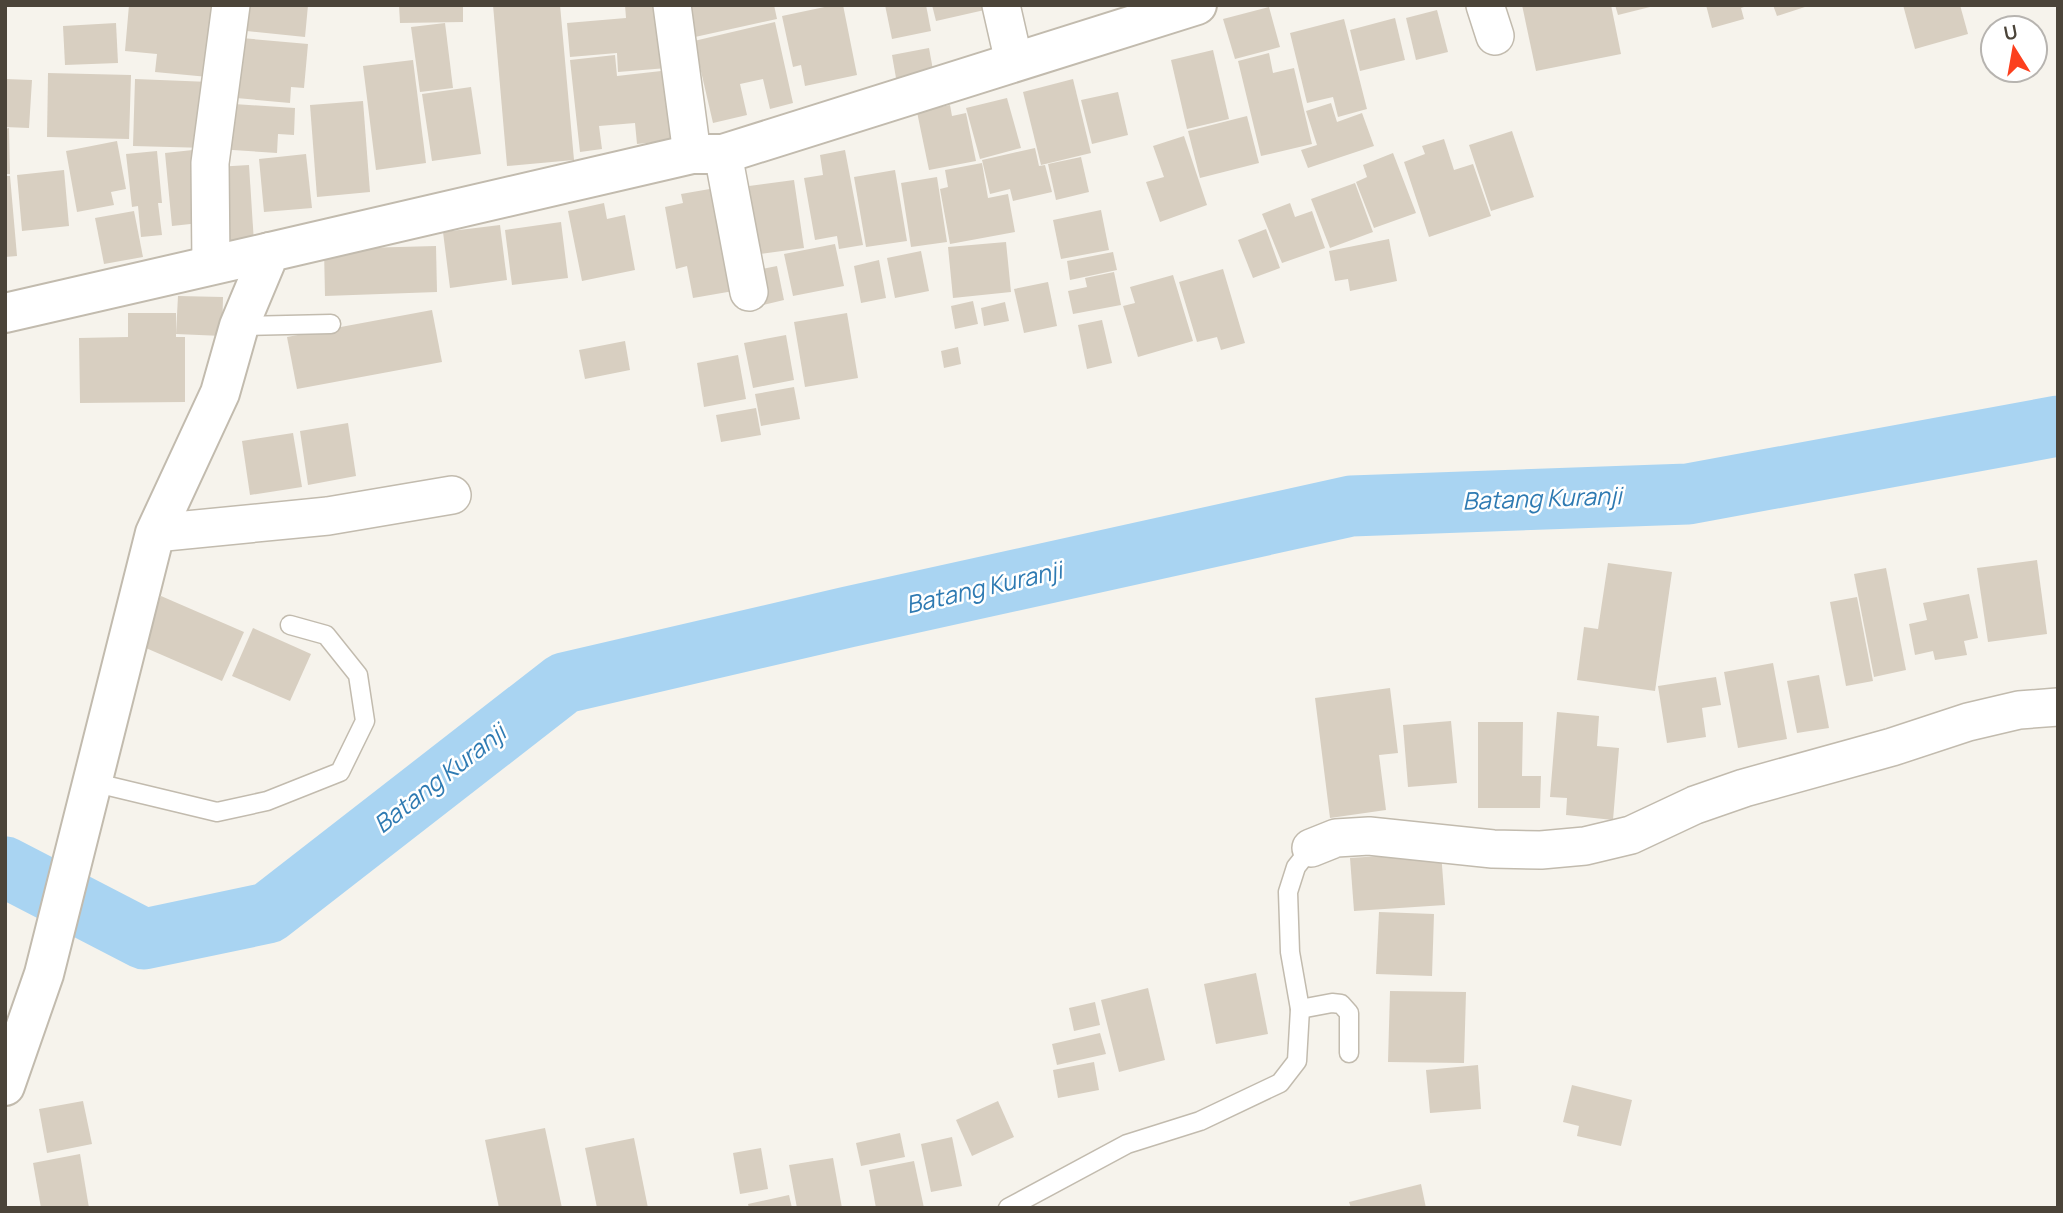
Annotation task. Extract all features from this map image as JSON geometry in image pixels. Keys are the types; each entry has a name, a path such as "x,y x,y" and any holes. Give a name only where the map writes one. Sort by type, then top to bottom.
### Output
{"street":[{"path":"211,264 210,163 231,5"},
{"path":"672,5 708,154 749,292"},
{"path":"1001,5 1014,62"},
{"path":"5,313 211,264 708,154 1197,5"},
{"path":"5,1086 44,974 155,533 220,393 239,326 270,253"},
{"path":"155,533 328,516 452,495"},
{"path":"1311,848 1336,838 1369,836 1493,849 1541,850 1585,846 1631,835 1695,805 1744,788 1892,747 1968,722 2019,710 2058,707"}],"lane":[{"path":"239,326 331,324"},
{"path":"92,782 217,813 267,802 340,772 365,721 358,675 326,635 290,625"},
{"path":"1008,1208 1127,1144 1200,1121 1280,1083 1297,1062 1300,1009 1290,952 1289,892 1296,867 1311,848"},
{"path":"1300,1009 1341,1004 1349,1013 1349,1053"}],"building":[{"path":"129,5 227,5 219,78 155,72 157,54 125,51"},
{"path":"239,5 308,5 305,37 237,30"},
{"path":"399,5 463,5 463,22 400,23"},
{"path":"493,5 560,5 574,160 507,166"},
{"path":"625,5 662,5 667,68 618,72 617,53 570,57 567,23 626,18"},
{"path":"689,5 774,5 777,19 695,37"},
{"path":"843,5 857,75 805,86 801,65 793,67 782,16"},
{"path":"885,5 926,5 931,31 892,39"},
{"path":"932,5 988,5 989,9 936,21"},
{"path":"1522,5 1611,5 1621,54 1536,71"},
{"path":"1615,5 1654,5 1654,6 1618,15"},
{"path":"1706,5 1747,6 1741,8 1744,19 1712,28"},
{"path":"1773,5 1808,5 1808,6 1777,16"},
{"path":"1903,5 1960,5 1968,34 1915,49"},
{"path":"1269,7 1280,47 1235,59 1223,19"},
{"path":"1437,10 1448,52 1416,60 1406,18"},
{"path":"1395,18 1405,60 1360,71 1350,30"},
{"path":"1344,19 1367,109 1338,117 1333,97 1307,103 1290,33"},
{"path":"775,22 793,103 770,109 763,79 740,84 747,115 713,123 694,41"},
{"path":"116,23 118,63 65,65 63,26"},
{"path":"445,23 453,88 420,92 411,27"},
{"path":"230,37 308,44 304,88 291,87 290,103 225,97"},
{"path":"929,48 933,70 896,78 892,55"},
{"path":"1213,50 1229,119 1187,129 1171,60"},
{"path":"1269,53 1273,73 1294,68 1312,144 1261,156 1238,61"},
{"path":"615,55 617,76 670,70 677,140 637,144 635,123 599,126 602,149 580,152 570,60"},
{"path":"413,60 426,163 376,170 363,66"},
{"path":"48,73 131,75 129,139 47,137"},
{"path":"5,79 32,80 29,128 5,127"},
{"path":"135,79 210,82 207,148 133,146"},
{"path":"1073,79 1091,153 1041,165 1023,92"},
{"path":"471,87 481,154 432,161 422,94"},
{"path":"1118,92 1128,135 1092,144 1081,100"},
{"path":"1007,98 1021,148 980,159 966,108"},
{"path":"363,101 370,192 317,197 310,105"},
{"path":"219,103 295,108 294,135 278,134 277,153 217,149"},
{"path":"1331,103 1337,122 1362,113 1374,146 1308,168 1301,150 1317,145 1306,111"},
{"path":"950,105 952,116 966,113 976,161 929,170 917,112"},
{"path":"1247,116 1259,163 1200,178 1188,131"},
{"path":"9,128 10,174 5,174 5,129"},
{"path":"1512,131 1534,197 1491,211 1469,145"},
{"path":"1184,136 1207,205 1160,222 1146,182 1164,177 1153,146"},
{"path":"1444,139 1454,170 1473,164 1491,216 1429,237 1404,162 1425,154 1422,146"},
{"path":"117,141 126,189 111,192 114,205 77,212 66,151"},
{"path":"1035,148 1039,166 1045,165 1052,192 1013,201 1010,189 990,194 982,160"},
{"path":"202,149 209,222 172,226 165,153"},
{"path":"845,150 863,245 839,249 837,236 815,240 804,178 823,175 820,155"},
{"path":"157,151 162,235 141,237 138,206 132,207 126,154"},
{"path":"1393,153 1416,213 1374,228 1356,182 1367,177 1363,165"},
{"path":"306,154 312,208 264,212 259,159"},
{"path":"1081,157 1089,192 1056,200 1048,164"},
{"path":"982,163 988,198 1008,194 1015,232 950,244 940,189 948,187 945,170"},
{"path":"249,165 254,243 220,245 216,167"},
{"path":"64,170 69,226 22,231 17,175"},
{"path":"895,170 907,241 866,247 854,177"},
{"path":"5,176 10,176 17,256 5,257"},
{"path":"937,177 947,242 911,247 901,183"},
{"path":"794,180 804,248 760,254 749,186"},
{"path":"1355,183 1373,232 1330,248 1311,199"},
{"path":"727,186 745,289 693,298 687,266 676,269 665,207 683,203 681,194"},
{"path":"604,203 607,219 625,215 635,270 582,281 568,211"},
{"path":"1290,203 1295,217 1312,211 1325,248 1282,263 1262,214"},
{"path":"1101,210 1109,250 1061,259 1053,220"},
{"path":"134,211 143,257 104,264 95,218"},
{"path":"561,222 568,278 512,285 505,230"},
{"path":"500,225 507,280 450,288 443,232"},
{"path":"1266,229 1280,268 1253,278 1238,240"},
{"path":"1389,239 1397,281 1350,291 1348,279 1335,281 1329,251"},
{"path":"1006,242 1011,292 953,298 948,247"},
{"path":"835,244 844,286 793,296 784,254"},
{"path":"436,246 437,292 325,296 324,249"},
{"path":"921,251 929,291 895,298 887,258"},
{"path":"1113,252 1117,270 1070,280 1067,261"},
{"path":"879,260 886,298 861,303 854,266"},
{"path":"777,266 784,300 759,306 752,271"},
{"path":"1223,269 1245,343 1221,350 1217,337 1197,342 1179,282"},
{"path":"1114,272 1121,305 1073,314 1068,291 1087,287 1085,278"},
{"path":"1173,275 1193,341 1138,357 1123,306 1135,303 1130,287"},
{"path":"1048,282 1057,326 1024,333 1014,289"},
{"path":"178,296 223,297 222,336 176,334"},
{"path":"973,301 978,324 955,329 951,306"},
{"path":"1005,302 1009,321 984,326 981,308"},
{"path":"432,310 442,362 297,389 287,337"},
{"path":"128,313 176,313 176,337 185,337 185,402 80,403 79,338 128,337"},
{"path":"847,313 858,378 805,387 794,322"},
{"path":"1102,320 1112,363 1087,369 1078,325"},
{"path":"786,335 794,380 753,388 744,343"},
{"path":"625,341 630,370 585,379 579,350"},
{"path":"958,347 961,364 944,368 941,351"},
{"path":"738,355 746,399 704,407 697,363"},
{"path":"794,387 800,419 761,426 755,394"},
{"path":"756,408 761,435 721,442 716,415"},
{"path":"348,423 356,476 308,485 300,431"},
{"path":"293,433 302,487 250,495 242,441"},
{"path":"2037,560 2047,634 1988,642 1977,568"},
{"path":"1608,563 1672,572 1655,691 1577,680 1584,627 1598,629"},
{"path":"1886,568 1906,670 1874,677 1854,574"},
{"path":"1969,594 1978,638 1964,641 1967,655 1935,660 1933,651 1915,655 1909,624 1927,620 1923,603"},
{"path":"161,596 244,632 222,681 139,645"},
{"path":"1857,597 1873,681 1846,686 1830,602"},
{"path":"253,628 311,654 290,701 232,676"},
{"path":"1773,663 1787,739 1738,748 1724,672"},
{"path":"1819,675 1829,728 1797,733 1787,681"},
{"path":"1716,677 1721,705 1702,708 1706,737 1667,743 1658,686"},
{"path":"1390,688 1398,753 1379,755 1386,810 1330,818 1315,698"},
{"path":"1557,712 1599,716 1597,746 1619,748 1613,820 1566,815 1567,798 1550,797"},
{"path":"1451,721 1457,783 1408,787 1403,725"},
{"path":"1478,722 1523,722 1522,776 1541,776 1540,808 1478,808"},
{"path":"1441,852 1445,905 1354,911 1350,858"},
{"path":"1379,912 1434,914 1432,976 1376,974"},
{"path":"1256,973 1268,1034 1216,1044 1204,984"},
{"path":"1148,988 1165,1060 1119,1072 1101,1000"},
{"path":"1390,991 1466,992 1464,1063 1388,1062"},
{"path":"1095,1002 1100,1025 1074,1031 1069,1008"},
{"path":"1100,1033 1106,1054 1057,1065 1052,1044"},
{"path":"1094,1062 1099,1090 1058,1098 1053,1070"},
{"path":"1478,1065 1481,1109 1430,1113 1426,1070"},
{"path":"1572,1085 1632,1100 1621,1146 1577,1136 1579,1126 1563,1122"},
{"path":"83,1101 92,1144 47,1153 39,1109"},
{"path":"998,1101 1014,1137 972,1156 956,1120"},
{"path":"545,1128 562,1208 499,1208 485,1140"},
{"path":"900,1133 905,1157 861,1166 856,1143"},
{"path":"952,1137 962,1186 931,1192 921,1144"},
{"path":"634,1138 648,1208 597,1208 585,1148"},
{"path":"761,1148 768,1189 740,1194 733,1153"},
{"path":"80,1154 89,1208 41,1208 33,1163"},
{"path":"833,1158 842,1208 797,1208 789,1165"},
{"path":"914,1161 924,1208 876,1208 869,1170"},
{"path":"1421,1184 1426,1208 1351,1208 1349,1202"},
{"path":"789,1195 792,1208 749,1208 748,1204"}],"waterway":[{"name":"Batang Kuranji","path":"5,867 144,939 268,913 564,683 1351,506 1688,494 2058,426"}]}
